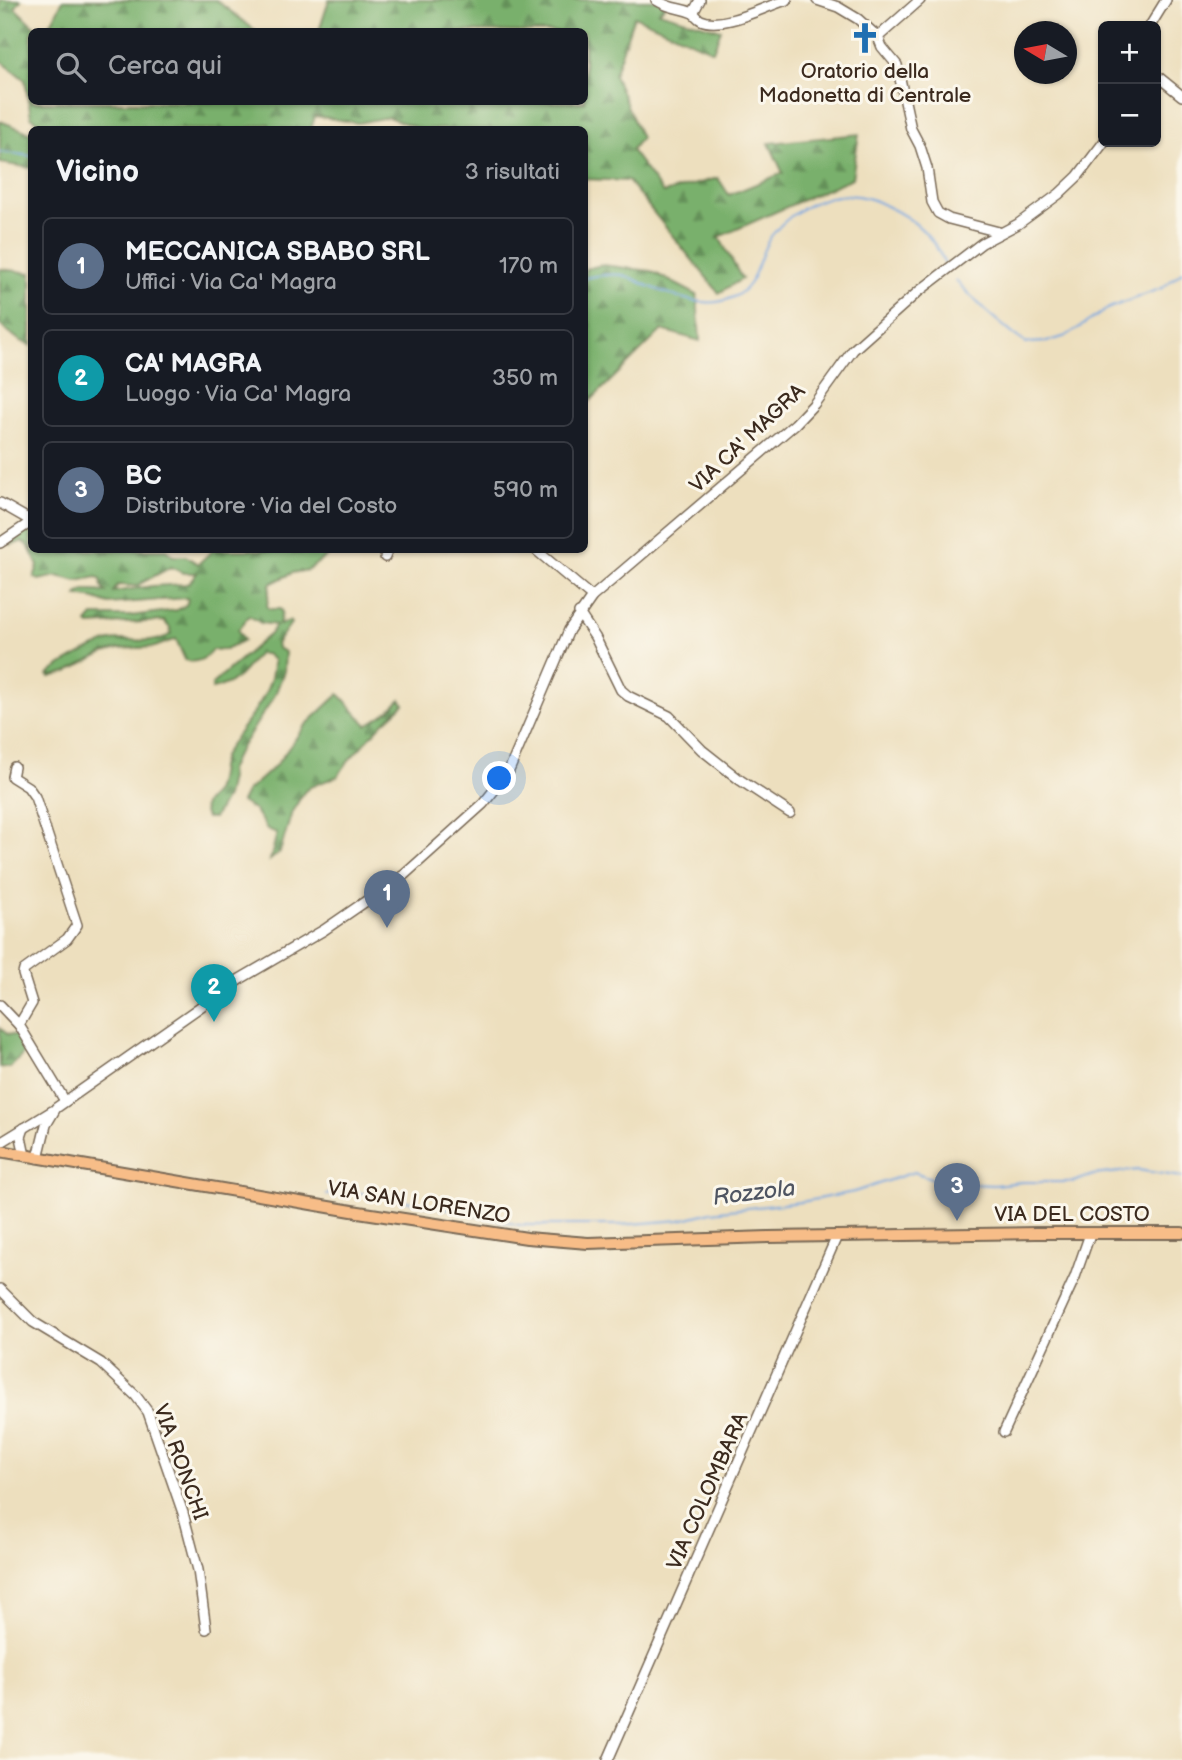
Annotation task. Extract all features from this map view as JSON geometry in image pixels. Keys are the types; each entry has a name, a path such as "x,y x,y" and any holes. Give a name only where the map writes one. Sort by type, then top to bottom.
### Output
{"main road":[{"name":"VIA SAN LORENZO","path":"0,1151 527,1238 588,1243 837,1236"},
{"name":"VIA DEL COSTO","path":"837,1236 1182,1233"}],"street":[{"path":"656,0 669,8 693,13 701,20 715,22 735,19 787,0"},
{"path":"693,13 700,0"},
{"path":"817,0 838,7 859,19 877,37 897,65 911,129 925,159 932,202 938,213 949,219 999,232"},
{"path":"877,37 920,0"},
{"path":"1153,21 1166,0"},
{"path":"1161,79 1182,96"},
{"name":"VIA CA' MAGRA","path":"38,1158 46,1125 56,1108 240,979 327,928 404,875 482,804 508,773 569,630 592,597 795,424 814,404 853,350 918,292 982,243 1018,224 1059,194 1078,176 1100,147"},
{"path":"0,503 28,519 28,524 0,543"},
{"path":"540,553 592,597"},
{"path":"579,613 595,637 621,690 668,716 702,750 740,780 790,813"},
{"path":"14,767 12,777 28,787 35,797 77,925 67,939 24,970 32,1003 19,1025"},
{"path":"0,1005 19,1025 65,1101"},
{"path":"0,1143 56,1108"},
{"path":"25,1156 21,1137 24,1128 31,1123"},
{"path":"1004,1432 1075,1277 1090,1234"},
{"name":"VIA COLOMBARA","path":"608,1760 837,1236"},
{"name":"VIA RONCHI","path":"0,1289 33,1322 101,1363 136,1396 148,1412 186,1522 198,1570 206,1629"}],"green space":[{"path":"0,0 21,0 15,8 36,28 28,28 28,98 25,80 0,60"},
{"path":"63,0 216,0 252,28 49,28"},
{"path":"329,0 670,0 659,12 721,30 713,51 634,16 614,75 641,138 631,150 663,193 718,178 729,195 783,173 769,143 859,134 852,178 719,237 742,279 719,293 628,181 588,179 588,126 412,126 388,117 358,123 315,116 312,126 44,126 31,117 29,105 588,105 588,28 320,28"},
{"path":"0,121 28,132 28,168 0,163"},
{"path":"602,265 651,271 697,295 700,341 662,330 588,403 588,268"},
{"path":"0,269 28,273 28,344 0,325"},
{"path":"28,529 28,545 22,542 10,545 10,541"},
{"path":"32,553 170,553 173,556 186,556 198,564 210,553 331,553 308,570 292,573 270,584 267,606 282,612 279,625 289,621 291,623 276,644 277,648 285,652 284,671 275,695 235,757 229,771 226,797 214,818 206,818 204,805 215,791 224,755 263,698 272,673 273,660 266,654 259,654 233,681 212,689 212,684 270,634 276,625 261,623 249,616 238,630 244,640 226,649 212,650 197,661 185,660 176,639 155,647 119,649 104,653 67,672 50,677 48,675 60,666 105,643 118,640 157,640 171,634 164,621 89,625 87,623 93,616 130,616 177,610 186,605 188,600 109,604 77,596 86,591 106,592 102,588 101,579 97,577 77,581 57,576 39,580 34,577 38,566","holes":["171,567 183,573 197,573 186,584 113,592 118,585 136,586"]},
{"path":"339,694 367,725 401,699 404,704 349,760 338,776 304,792 292,812 280,852 270,860 277,833 267,829 255,811 241,802 246,792 276,765 305,726"},
{"path":"0,1028 7,1034 18,1036 28,1049 10,1068 0,1067"}],"waterway":[{"path":"0,152 28,156"},
{"path":"588,278 622,275 666,293 698,302 729,299 747,287 767,243 781,225 814,203 840,196 872,199 905,216 929,237 945,265"},
{"path":"956,281 987,312 1026,343 1047,342 1066,336 1109,308 1162,288 1182,272"},
{"name":"Rozzola","path":"327,1195 339,1189 450,1209 519,1225 619,1225 680,1220 711,1212 801,1202 854,1192 914,1172 945,1183 994,1185 1073,1182 1093,1175 1138,1170 1182,1177"}],"place":[{"name":"Oratorio della Madonetta di Centrale","path":"865,38"},
{"name":"MECCANICA SBABO SRL","path":"387,928"},
{"name":"CA' MAGRA","path":"214,1022"},
{"name":"BC","path":"957,1221"}]}
